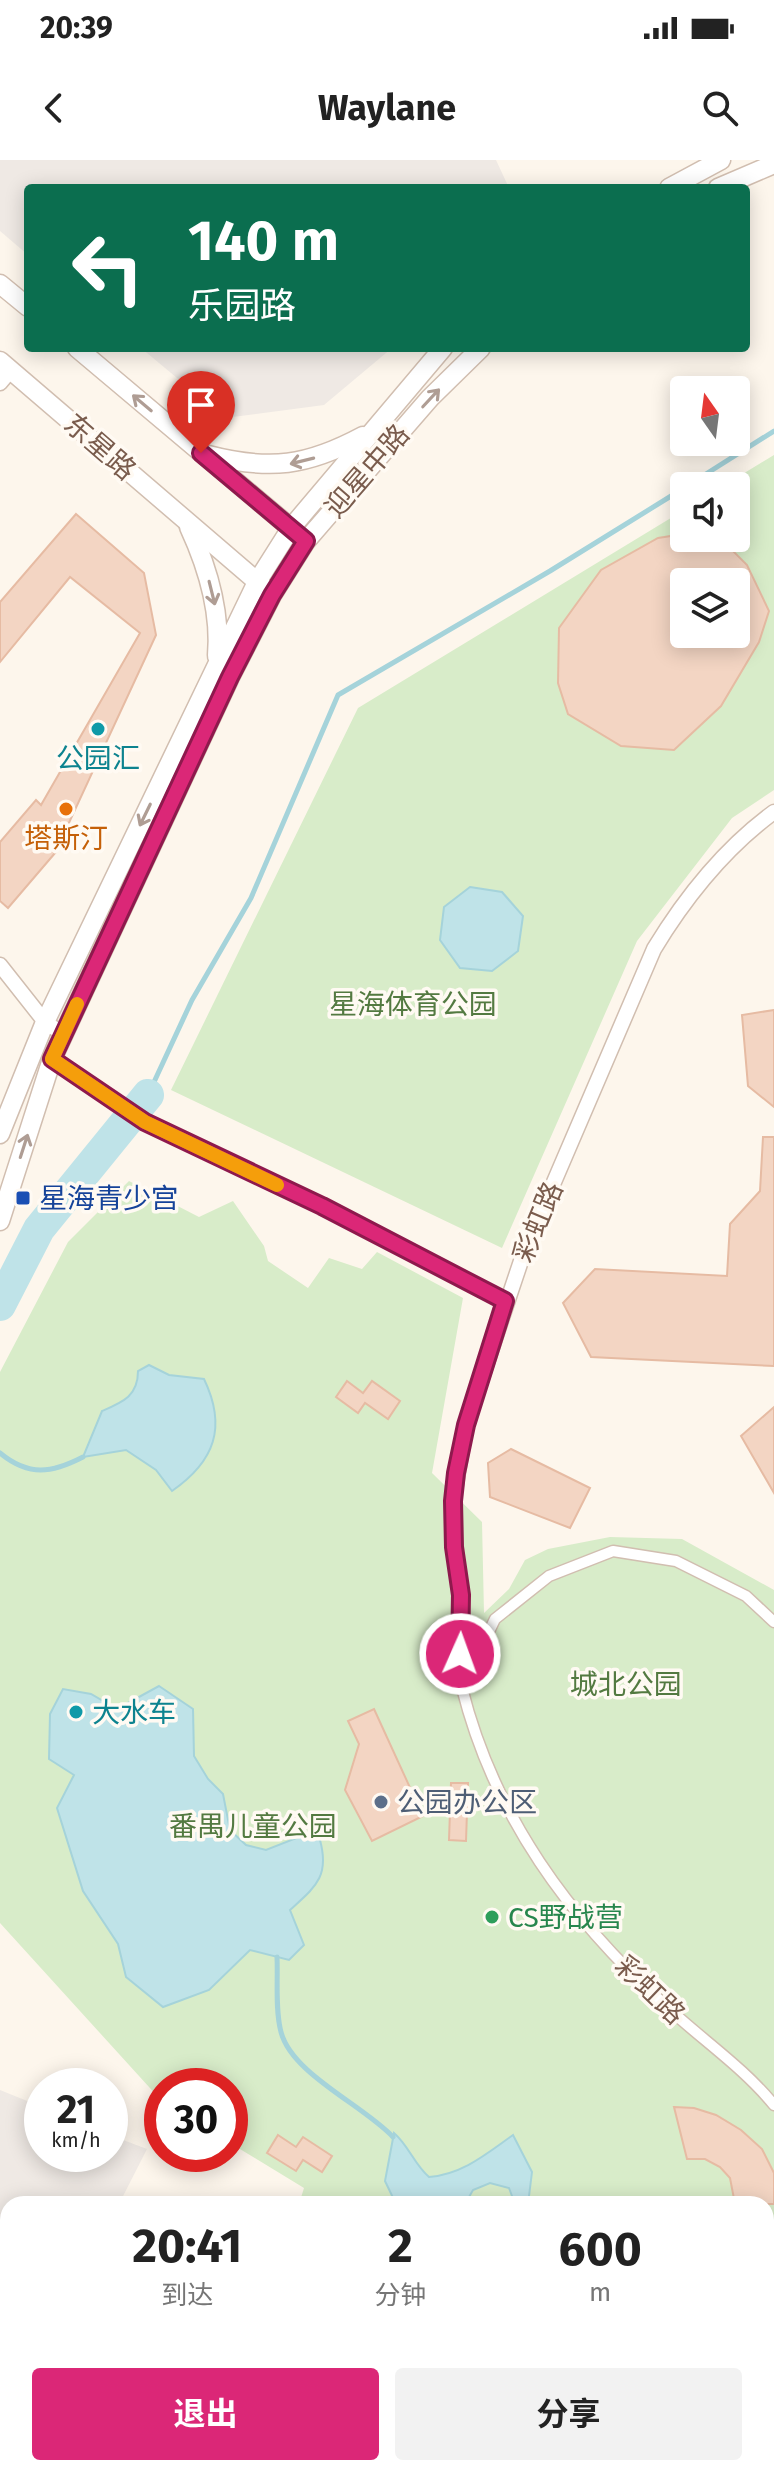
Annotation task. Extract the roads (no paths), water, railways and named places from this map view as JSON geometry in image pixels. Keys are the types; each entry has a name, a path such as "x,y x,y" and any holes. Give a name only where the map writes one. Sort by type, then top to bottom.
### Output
{"street":[{"path":"676,184 721,160"},
{"path":"727,184 774,164"},
{"path":"0,284 24,304"},
{"path":"82,352 306,541"},
{"name":"迎星中路","path":"0,1221 52,1059 230,677 291,528 440,352"},
{"name":"迎星中路","path":"0,1134 45,1022 215,669 264,589 430,398 477,352"},
{"name":"东星路","path":"4,372 264,589"},
{"path":"201,453 242,464 283,466 329,454 373,431"},
{"path":"186,521 201,553 219,624 215,669"},
{"name":"彩虹路","path":"774,812 702,881 654,949 505,1301 466,1425 453,1501 454,1547 461,1595 462,1688 485,1762 515,1826 541,1869 593,1934 646,1988 774,2105"},
{"path":"0,965 45,1022 63,1034"},
{"path":"52,1059 145,1122 322,1206 505,1301"},
{"path":"462,1688 495,1619 549,1576 613,1551 676,1561 746,1596 774,1622"}],"water":[{"path":"470,887 502,892 523,916 518,951 492,971 460,968 440,940 444,907"},
{"path":"149,1365 169,1375 204,1379 215,1413 213,1442 207,1455 187,1480 172,1491 156,1470 126,1450 83,1457 102,1411 128,1397 135,1387 138,1371"},
{"path":"159,1686 193,1709 194,1756 208,1779 223,1794 230,1830 246,1845 266,1850 309,1833 320,1840 323,1853 318,1880 290,1910 304,1945 289,1960 250,1950 209,1990 163,2007 126,1977 118,1944 83,1891 57,1808 74,1775 49,1759 50,1714 63,1689 91,1694 117,1709"},
{"path":"394,2133 429,2177 463,2167 513,2135 532,2172 529,2196 512,2196 509,2188 490,2183 473,2190 470,2196 392,2196 385,2181"}],"waterway":[{"path":"709,472 774,431"},
{"path":"148,1095 192,1000 251,898 338,695 670,497"},
{"path":"0,1305 39,1229 148,1095"},
{"path":"0,1453 21,1466 41,1470 83,1457"},
{"path":"277,1957 278,2014 288,2047 313,2075 393,2137"}],"place":[{"name":"公园汇","path":"98,729"},
{"name":"塔斯汀","path":"66,809"},
{"name":"星海青少宫","path":"23,1198"},
{"name":"大水车","path":"76,1712"},
{"name":"公园办公区","path":"381,1802"},
{"name":"CS野战营","path":"492,1917"}],"park label":[{"name":"星海体育公园","path":"413,1004"},
{"name":"城北公园","path":"626,1684"},
{"name":"番禺儿童公园","path":"253,1826"}]}
